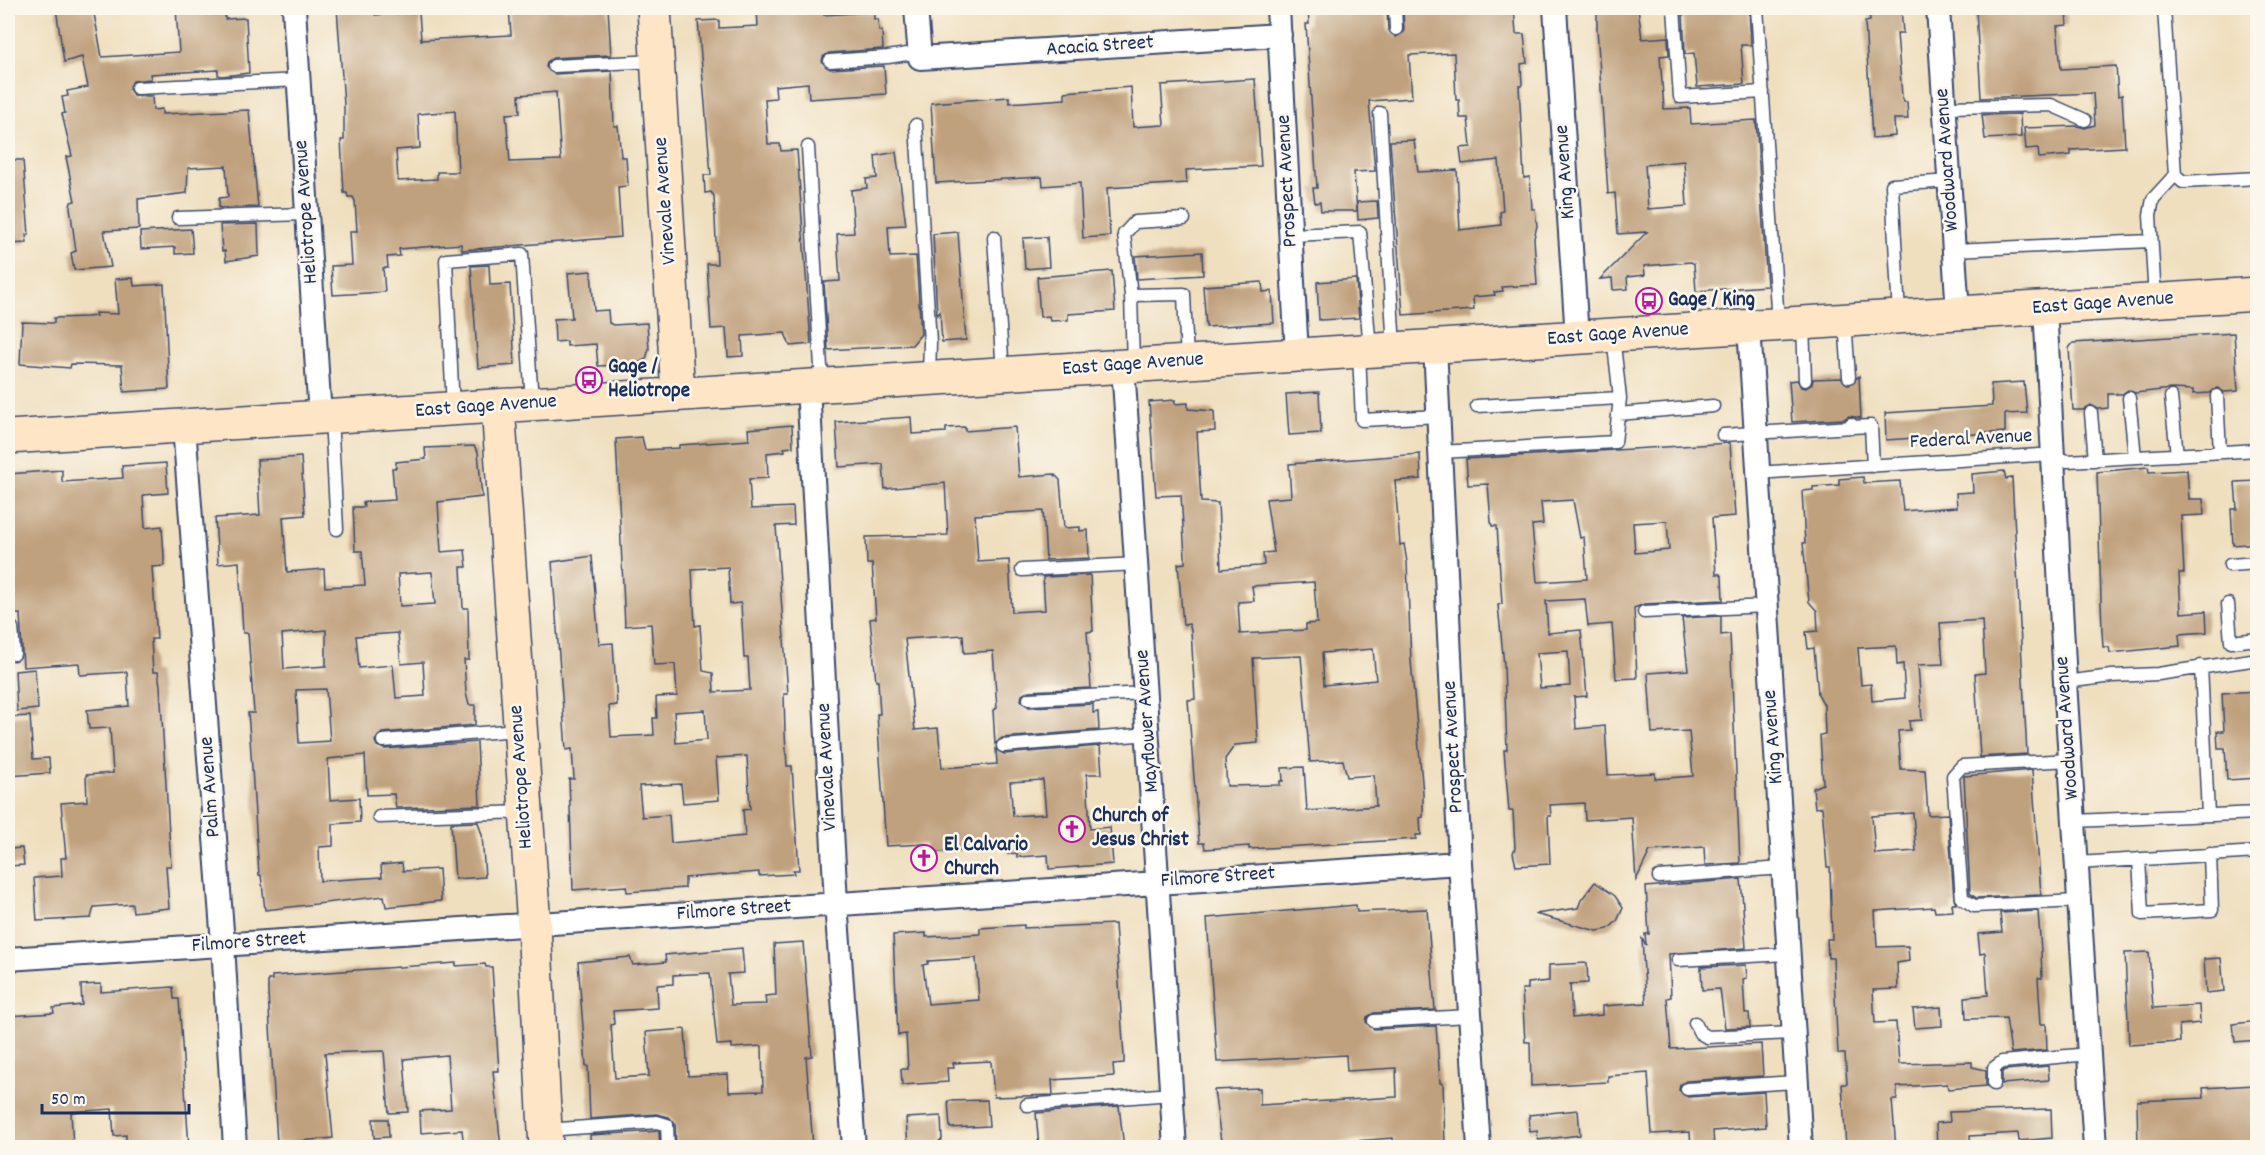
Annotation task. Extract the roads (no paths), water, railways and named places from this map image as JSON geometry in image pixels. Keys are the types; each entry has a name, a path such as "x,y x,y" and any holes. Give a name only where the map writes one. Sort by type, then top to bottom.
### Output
{"main road":[{"name":"Vinevale Avenue","path":"654,8 678,394"},
{"name":"East Gage Avenue","path":"8,437 2258,294"},
{"name":"Heliotrope Avenue","path":"498,406 534,926 545,1139"}],"street":[{"name":"Heliotrope Avenue","path":"294,8 308,214 326,417"},
{"path":"916,8 920,55"},
{"name":"Prospect Avenue","path":"1278,8 1297,355"},
{"name":"King Avenue","path":"1555,8 1577,337"},
{"name":"Woodward Avenue","path":"1938,8 1958,313"},
{"name":"Acacia Street","path":"920,55 1280,35"},
{"name":"Woodward Avenue","path":"2045,308 2065,682 2095,1148"},
{"name":"King Avenue","path":"1777,324 1755,433 1801,1148"},
{"name":"Prospect Avenue","path":"1435,346 1460,863 1479,1148"},
{"name":"Mayflower Avenue","path":"1128,366 1137,564 1175,1148"},
{"name":"Vinevale Avenue","path":"815,386 836,903 854,1148"},
{"name":"Palm Avenue","path":"184,426 223,944 235,1148"},
{"name":"Filmore Street","path":"8,959 1460,863"}],"lane":[{"path":"1395,8 1396,29"},
{"path":"1674,8 1680,98 1763,92"},
{"path":"1758,8 1777,324 1805,380"},
{"path":"2164,8 2175,175 2183,183 2258,178"},
{"path":"830,60 920,55"},
{"path":"554,66 658,61"},
{"path":"137,88 299,80"},
{"path":"1945,107 2051,105 2085,120"},
{"path":"1380,113 1375,350 1362,420 1438,416"},
{"path":"916,125 930,342 929,378"},
{"path":"808,147 815,386"},
{"path":"2155,300 2150,214 2153,199 2175,175"},
{"path":"1899,317 1892,185 1950,182"},
{"path":"178,218 308,214"},
{"path":"1128,366 1131,295 1124,234 1135,222 1184,219"},
{"path":"1290,235 1360,232 1375,350"},
{"path":"994,237 1003,374"},
{"path":"1954,250 2151,241"},
{"path":"453,409 446,260 522,254 532,404"},
{"path":"1131,295 1184,294 1187,362"},
{"path":"1845,320 1849,377"},
{"path":"1440,452 1615,442 1620,398 1613,335"},
{"path":"2217,396 2220,452"},
{"path":"2171,397 2177,455"},
{"path":"1477,406 1620,398"},
{"path":"2129,398 2135,457"},
{"path":"1618,414 1713,406"},
{"path":"2091,413 2094,460"},
{"path":"326,417 337,529"},
{"path":"1723,435 1851,425 1871,426 1873,466"},
{"name":"Federal Avenue","path":"1757,473 2039,454 2054,459 2094,460 2258,450"},
{"path":"2230,565 2258,563"},
{"path":"1022,570 1137,564"},
{"path":"2228,604 2231,642 2258,639"},
{"path":"1644,612 1766,606"},
{"path":"8,628 12,628 14,654"},
{"path":"2065,682 2112,676 2158,674 2258,659"},
{"path":"2200,666 2208,815"},
{"path":"1029,699 1146,693"},
{"path":"383,741 519,730"},
{"path":"1002,746 1149,734"},
{"path":"2070,760 1962,766 1953,776 1957,858 1962,898 1974,906 2079,901"},
{"path":"379,818 525,812"},
{"path":"2074,821 2258,813"},
{"path":"2077,863 2258,852"},
{"path":"2139,859 2142,914 2212,910 2210,854"},
{"path":"1659,877 1783,868"},
{"path":"1678,960 1788,954"},
{"path":"1374,1021 1470,1016"},
{"path":"1695,1023 1701,1033 1707,1037 1793,1033"},
{"path":"1994,1084 1994,1068 2002,1062 2089,1054"},
{"path":"1687,1089 1796,1082"},
{"path":"1027,1105 1172,1094"},
{"path":"545,1139 657,1122 667,1125 668,1148"}],"place":[{"name":"Gage / King","path":"1649,301"},
{"name":"Gage / Heliotrope","path":"589,380"},
{"name":"Church of Jesus Christ","path":"1072,829"},
{"name":"El Calvario Church","path":"924,858"}]}
